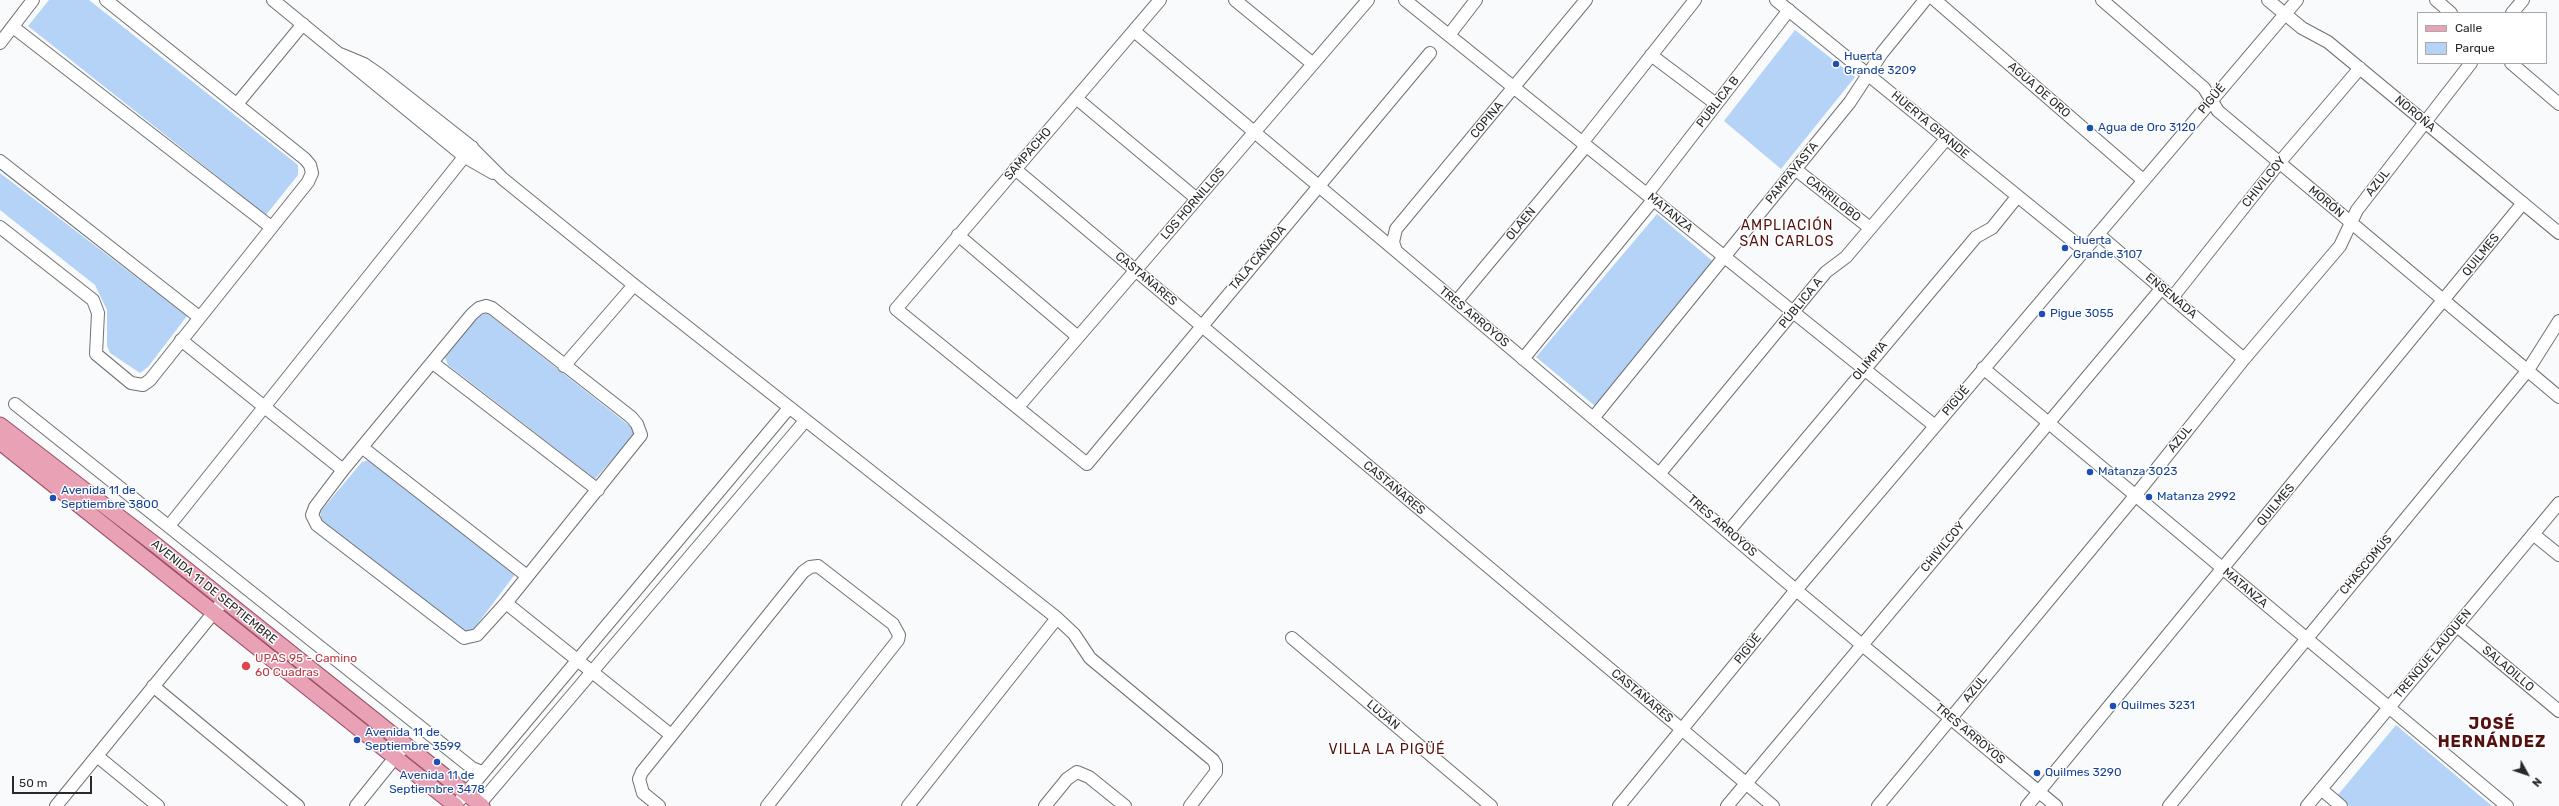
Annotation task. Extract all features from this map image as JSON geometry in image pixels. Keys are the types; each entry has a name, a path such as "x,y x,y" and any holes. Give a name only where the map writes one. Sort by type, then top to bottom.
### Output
{"main road":[{"name":"AVENIDA 11 DE SEPTIEMBRE","path":"0,425 224,600 480,805"},
{"name":"AVENIDA 11 DE SEPTIEMBRE","path":"0,442 456,806"}],"street":[{"path":"0,43 33,0"},
{"path":"0,227 93,300 98,313 96,354 131,383 143,385 150,380 308,182 312,173 310,165 237,104 106,0"},
{"path":"273,0 340,54 364,64 380,75 468,152 789,408 1057,618 1074,634 1090,658 1213,760 1216,765 1216,772 1190,806"},
{"name":"SAMPACHO","path":"1018,407 896,309 1160,0"},
{"path":"1236,0 1313,64"},
{"name":"LOS HORNILLOS","path":"1018,407 1368,0"},
{"name":"MATANZA","path":"1405,0 1935,426"},
{"path":"1449,35 1476,0"},
{"name":"COPINA","path":"1394,246 1396,229 1586,0"},
{"name":"OLAEN","path":"1456,302 1584,145 1651,55 1695,0"},
{"name":"HUERTA GRANDE","path":"1776,0 2084,250"},
{"name":"PAMPAYASTA","path":"1594,417 1850,102 1882,53 1925,0"},
{"name":"AGUA DE ORO","path":"1935,0 2143,180"},
{"name":"MORÓN","path":"2102,0 2204,88 2218,111 2559,397"},
{"name":"NOROÑA","path":"2268,0 2302,28 2328,42 2559,233"},
{"name":"PIGÜÉ","path":"1619,806 1796,590 2297,0"},
{"path":"2436,0 2450,12"},
{"path":"2513,12 2523,0"},
{"name":"PUBLICA B","path":"1523,359 1650,197 1716,104 1789,10"},
{"path":"237,104 303,24"},
{"path":"13,27 271,227"},
{"name":"TRES ARROYOS","path":"1134,30 1319,186 1394,246 1456,302 1594,417 1796,590 2056,806"},
{"name":"TALA CAÑADA","path":"1018,407 1087,464 1430,53"},
{"path":"1651,55 1716,104"},
{"name":"AZUL","path":"1878,806 2135,496 2244,359 2340,246 2350,223 2470,64"},
{"path":"2512,64 2559,104"},
{"name":"CHIVILCOY","path":"2172,298 2279,163 2360,68"},
{"path":"1076,98 1197,199"},
{"name":"PÚBLICA A","path":"1660,473 1826,272 1846,258 1947,138"},
{"path":"169,526 468,152"},
{"path":"0,161 199,317"},
{"name":"CASTAÑARES","path":"1015,169 1773,806"},
{"name":"CARRILOBO","path":"1795,169 1870,228"},
{"name":"OLIMPIA","path":"1728,532 1863,369 1976,237 1992,228 2017,197"},
{"name":"QUILMES","path":"2027,806 2523,204"},
{"name":"ENSENADA","path":"2098,234 2244,359"},
{"path":"958,235 1078,337"},
{"path":"564,366 634,285"},
{"name":"CHIVILCOY","path":"1727,806 2047,422 2161,289"},
{"path":"486,306 492,308 564,366 631,418 640,430 639,440 506,603 477,635 464,638 317,525 312,514 315,507 343,470 363,448 472,314 479,308 486,306"},
{"name":"CHASCOMÚS","path":"2169,806 2528,370 2559,321"},
{"path":"181,340 263,408 343,470"},
{"path":"433,363 598,490"},
{"name":"MATANZA","path":"1984,368 2507,806"},
{"path":"15,404 472,768 482,772"},
{"path":"456,806 482,772 789,408"},
{"path":"480,805 591,671 806,421"},
{"path":"363,448 527,576"},
{"name":"TRENQUE LAUQUEN","path":"2307,806 2559,503"},
{"path":"2533,534 2559,555"},
{"path":"659,806 643,793 639,779 642,772 803,572 810,566 818,566 825,569 893,624 899,635 898,640 768,806"},
{"path":"56,806 224,600"},
{"path":"506,603 671,735"},
{"path":"908,806 1057,618"},
{"name":"SALADILLO","path":"2457,626 2559,711"},
{"name":"LUJÁN","path":"1292,638 1491,806"},
{"path":"153,686 298,806"},
{"path":"356,806 405,745"},
{"path":"97,756 158,806"},
{"path":"1045,806 1067,779 1077,772 1089,777 1125,806"},
{"path":"2321,789 2341,806"}],"green space":[{"path":"49,0 89,0 298,165 298,175 266,215 28,26"},
{"path":"1795,30 1855,77 1781,169 1724,121"},
{"path":"0,173 187,316 148,367 140,373 110,353 107,346 107,310 95,285 0,210"},
{"path":"1657,214 1716,264 1595,406 1536,357"},
{"path":"487,313 631,427 634,435 595,479 448,365 444,355 478,316"},
{"path":"369,460 516,573 472,631 467,633 322,521 320,512 362,462"},
{"path":"2396,725 2492,806 2350,806 2337,796"}],"place":[{"name":"Huerta Grande 3209","path":"1836,64"},
{"name":"Agua de Oro 3120","path":"2090,128"},
{"name":"Huerta Grande 3107","path":"2065,248"},
{"name":"Pigue 3055","path":"2042,314"},
{"name":"Matanza 3023","path":"2090,472"},
{"name":"Matanza 2992","path":"2149,497"},
{"name":"Avenida 11 de Septiembre 3800","path":"53,498"},
{"name":"UPAS 95 - Camino 60 Cuadras","path":"246,666"},
{"name":"Quilmes 3231","path":"2113,706"},
{"name":"Avenida 11 de Septiembre 3599","path":"357,740"},
{"name":"Avenida 11 de Septiembre 3478","path":"437,762"},
{"name":"Quilmes 3290","path":"2037,773"}],"district":[{"name":"AMPLIACIÓN SAN CARLOS","path":"1787,234"},
{"name":"JOSÉ HERNÁNDEZ","path":"2492,733"},
{"name":"VILLA LA PIGÜÉ","path":"1387,750"}]}
